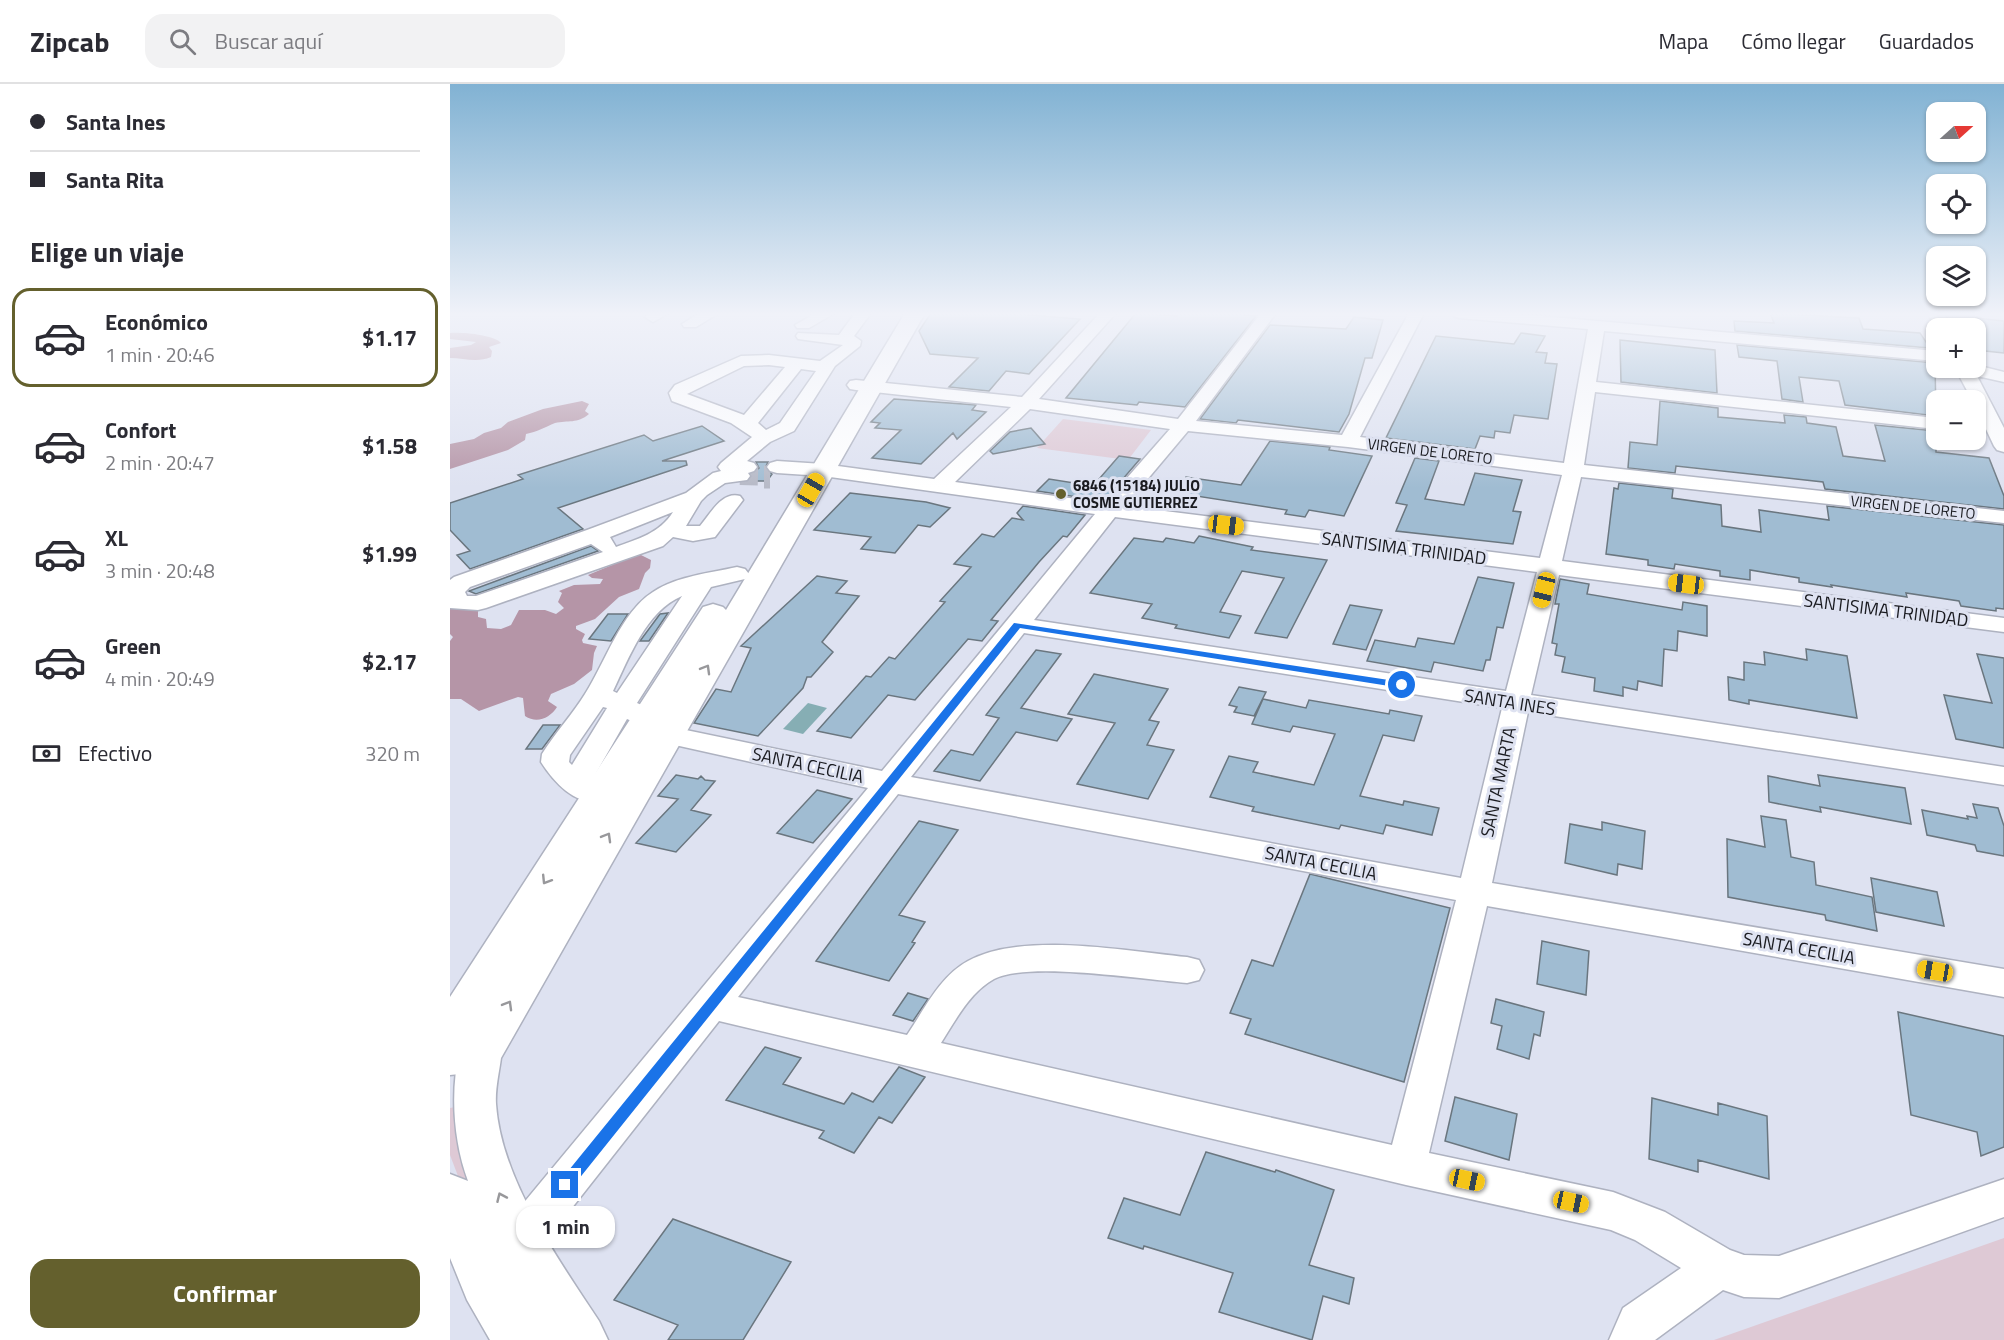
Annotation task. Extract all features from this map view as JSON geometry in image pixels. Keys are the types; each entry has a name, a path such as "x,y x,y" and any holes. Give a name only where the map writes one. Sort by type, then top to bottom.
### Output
{"main road":[{"path":"864,386 871,372"},
{"path":"536,1332 520,1240 482,1152 460,1049 587,790 794,472 874,372"},
{"path":"460,1049 635,716 738,574 794,472"},
{"path":"450,1197 486,1281 536,1332"}],"street":[{"path":"718,372 681,389 678,397 747,424 758,431 763,438"},
{"path":"747,424 790,372"},
{"path":"693,497 671,530 655,541 478,603 463,604 452,599 452,590 462,582 595,535 693,497 734,472 763,438 787,427 824,372"},
{"path":"939,486 1026,404 1055,372"},
{"path":"486,1281 712,1005 1110,510 1183,425 1224,372"},
{"path":"1348,441 1386,372"},
{"name":"SANTA MARTA","path":"1406,1167 1474,892 1516,703 1573,470 1589,372"},
{"path":"1986,373 2004,377"},
{"path":"1969,378 2000,438"},
{"name":"VIRGEN DE LORETO","path":"864,386 1183,425 1348,441 1573,470 2004,517"},
{"path":"1587,386 1926,423"},
{"path":"1986,432 2000,438"},
{"name":"SANTISIMA TRINIDAD","path":"794,472 939,486 2004,625"},
{"path":"671,530 693,534 707,532 734,500"},
{"path":"595,535 615,555"},
{"path":"587,790 557,767 556,754 635,716 702,583 738,574"},
{"name":"SANTA INES","path":"1017,625 2004,776"},
{"name":"SANTA CECILIA","path":"635,716 891,783 1474,892 2004,983"},
{"path":"916,1053 963,985 982,969 1008,962 1038,960 1097,961 1187,970"},
{"path":"712,1005 1406,1167 1613,1211 1650,1226 1719,1267 1744,1276 1779,1277 2004,1198"},
{"path":"1632,1340 1639,1324 1662,1305 1719,1267"}],"shaded area":[{"path":"582,401 589,404 585,411 589,414 585,417 555,423 526,434 525,440 508,450 450,469 450,444 474,439 501,428 508,422 543,409"},
{"path":"1063,419 1151,430 1128,460 1037,448"},
{"path":"637,553 651,560 650,568 645,573 639,589 619,597 595,619 576,626 576,629 585,634 583,643 597,646 592,670 574,684 551,694 548,701 557,707 551,714 539,720 525,716 523,698 518,697 479,711 461,699 450,699 450,641 453,637 450,634 450,608 476,609 478,617 486,619 487,628 501,629 511,625 519,610 545,610 556,614 564,608 558,602 562,593 559,591 574,585 600,584 603,579 592,578 588,575 612,565 617,557"},
{"path":"808,703 827,708 803,734 783,729"},
{"path":"455,1107 467,1167 472,1213 450,1155 450,1108"},
{"path":"2004,1238 2004,1340 1714,1340"}],"building":[{"path":"964,372 1005,372 989,391 949,387"},
{"path":"1011,372 1031,372 1029,374"},
{"path":"1088,372 1213,372 1185,407 1066,398"},
{"path":"1235,372 1361,372 1349,414 1339,432 1238,420 1236,423 1200,419"},
{"path":"1419,372 1556,372 1548,419 1514,415 1510,433 1495,431 1494,438 1480,436 1475,449 1386,438"},
{"path":"1621,372 1716,372 1717,393 1621,382"},
{"path":"1778,372 1926,372 1926,378 1935,378 1936,390 1926,390 1926,415 1845,405 1839,381 1799,377 1803,402 1782,399"},
{"path":"894,399 976,405 972,410 986,412 957,439 953,433 921,464 872,458 901,430 875,428 880,423 871,422"},
{"path":"1660,401 1718,408 1718,417 1785,423 1784,415 1806,417 1807,423 1836,427 1843,456 1885,461 1875,425 1926,430 1926,450 1989,458 2004,496 2004,509 1825,489 1823,482 1676,466 1675,473 1628,468 1630,442 1657,445"},
{"path":"702,426 724,441 662,461 686,461 687,465 558,508 583,529 470,569 457,555 470,551 450,530 450,503 523,479 518,475 644,435 653,441"},
{"path":"1031,428 1045,444 993,454 990,451 1010,432"},
{"path":"1270,441 1330,447 1329,450 1372,456 1344,516 1309,510 1305,517 1285,514 1287,510 1183,494 1186,477 1241,485"},
{"path":"1119,456 1140,459 1104,501 1037,491 1049,479 1093,486"},
{"path":"1415,458 1439,461 1425,499 1464,505 1475,473 1522,480 1513,511 1521,512 1513,544 1396,531 1407,505 1396,503"},
{"path":"756,462 768,462 765,468 772,474 767,481 749,481 752,474 759,468"},
{"path":"1619,483 1673,489 1672,498 1721,505 1722,526 1761,532 1759,510 1829,520 1827,506 2004,525 2004,609 1996,608 1996,611 1961,606 1959,601 1906,593 1907,597 1799,582 1799,578 1750,570 1750,580 1720,576 1720,571 1675,564 1674,569 1648,565 1648,560 1606,554 1614,488 1618,489"},
{"path":"850,493 926,502 950,508 930,527 918,525 895,553 861,549 871,537 814,530"},
{"path":"1023,506 1085,515 1067,537 1063,536 1039,562 991,620 998,621 982,641 968,639 915,700 888,695 851,738 817,731 866,676 871,677 889,657 895,659 945,602 940,601 971,567 954,564 982,534 994,537 1012,518 1023,520 1017,513"},
{"path":"1199,536 1253,547 1251,550 1327,560 1287,638 1255,633 1284,578 1242,571 1220,612 1241,616 1229,638 1175,628 1177,625 1142,618 1152,604 1090,593 1134,538 1163,542 1166,538 1194,543"},
{"path":"591,546 598,551 476,594 469,591"},
{"path":"817,576 847,581 836,593 859,596 822,642 833,652 811,677 807,677 803,688 758,736 694,723 716,689 731,692 751,648 741,646"},
{"path":"1478,577 1514,583 1503,628 1497,627 1490,660 1486,660 1483,671 1434,662 1431,672 1367,661 1375,640 1415,647 1418,638 1454,644"},
{"path":"1560,579 1589,584 1587,594 1682,610 1683,602 1707,606 1707,636 1678,631 1677,651 1664,649 1662,686 1638,681 1637,690 1623,687 1623,696 1594,691 1595,678 1562,672 1565,657 1555,655 1557,644 1552,643 1559,604 1555,604"},
{"path":"1350,605 1382,610 1366,650 1333,644"},
{"path":"668,613 649,641 640,641 660,614"},
{"path":"608,614 628,614 611,641 589,639"},
{"path":"1806,649 1847,656 1857,718 1749,700 1749,704 1729,700 1728,677 1744,680 1744,662 1765,665 1764,652 1807,660"},
{"path":"1036,650 1061,654 1021,708 1072,719 1057,741 1016,732 980,781 934,771 951,750 973,755 999,718 986,715"},
{"path":"1977,654 2004,658 2004,748 1956,739 1944,695 1992,703"},
{"path":"1094,674 1168,689 1149,720 1159,722 1147,745 1174,750 1148,799 1077,784 1115,723 1068,714"},
{"path":"1239,687 1266,692 1254,716 1234,712 1237,707 1229,705"},
{"path":"1263,699 1306,708 1309,700 1389,714 1390,710 1422,716 1414,741 1383,735 1360,796 1403,805 1404,801 1439,808 1432,835 1386,825 1383,834 1341,825 1339,829 1252,811 1254,807 1210,797 1229,756 1258,762 1253,772 1314,785 1335,734 1293,726 1290,732 1252,724"},
{"path":"543,725 560,725 542,749 526,749"},
{"path":"676,775 698,779 701,776 705,780 715,781 691,810 711,815 676,852 636,843 678,799 658,796"},
{"path":"1818,775 1905,788 1911,824 1820,807 1821,812 1769,802 1768,776 1820,786"},
{"path":"817,790 852,799 813,843 777,833"},
{"path":"1973,804 1998,808 2004,826 2004,856 1977,851 1975,845 1927,835 1922,810 1968,819 1967,816 1977,818"},
{"path":"1761,816 1786,820 1791,857 1814,862 1816,885 1872,897 1877,931 1826,920 1825,915 1728,897 1727,839 1765,847"},
{"path":"919,821 958,830 899,915 925,922 912,942 915,943 889,981 816,961"},
{"path":"1602,822 1645,831 1642,869 1618,864 1617,875 1565,863 1570,824 1602,830"},
{"path":"1310,874 1450,908 1404,1082 1245,1034 1251,1019 1230,1013 1252,960 1273,966"},
{"path":"1871,878 1937,892 1944,926 1876,912"},
{"path":"1542,941 1589,951 1586,995 1537,984"},
{"path":"908,993 928,999 913,1021 893,1015"},
{"path":"1496,999 1544,1012 1540,1036 1534,1034 1529,1059 1497,1049 1502,1026 1491,1023"},
{"path":"1898,1012 2004,1036 2004,1147 1981,1156 1977,1132 1911,1115"},
{"path":"765,1047 801,1058 783,1084 844,1104 852,1093 873,1102 899,1067 925,1077 892,1123 879,1117 854,1153 819,1138 824,1131 726,1100"},
{"path":"1455,1097 1517,1114 1509,1160 1445,1141"},
{"path":"1652,1098 1718,1115 1718,1103 1767,1116 1769,1179 1698,1160 1698,1172 1649,1159"},
{"path":"1206,1152 1275,1172 1276,1170 1334,1190 1309,1265 1354,1278 1349,1304 1323,1296 1312,1340 1219,1312 1233,1273 1144,1246 1143,1249 1108,1238 1124,1198 1180,1215"},
{"path":"673,1219 791,1262 743,1340 668,1340 678,1325 614,1300"}],"tunnel":[{"path":"740,476 770,477 764,477"}],"place":[{"name":"6846 (15184) JULIO COSME GUTIERREZ","path":"1061,494"}],"route":[{"path":"565,1185 1017,625 1402,685"}]}
